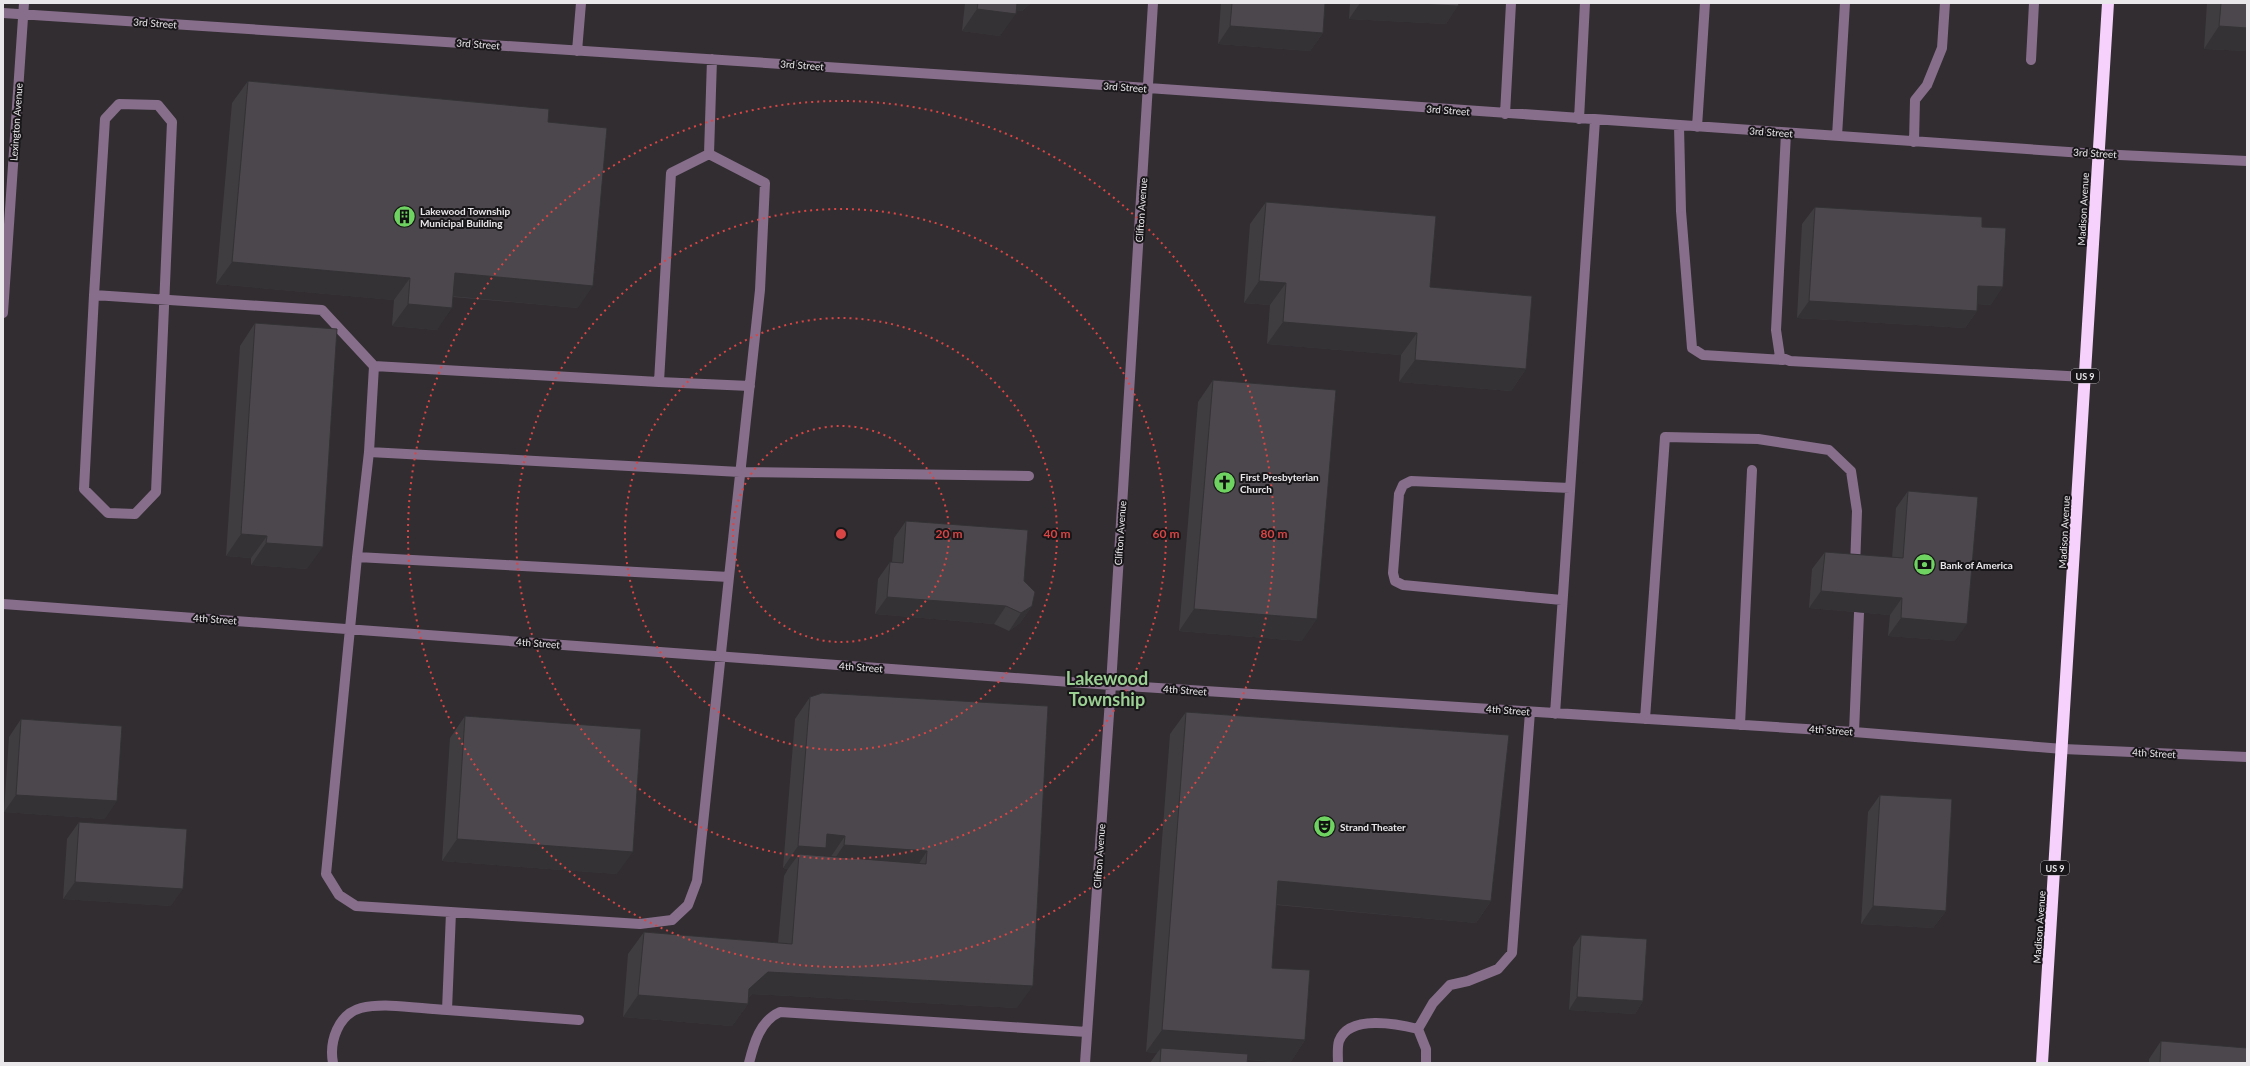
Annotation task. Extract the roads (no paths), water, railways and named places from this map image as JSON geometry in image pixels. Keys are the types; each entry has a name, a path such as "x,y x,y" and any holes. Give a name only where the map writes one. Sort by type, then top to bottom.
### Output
{"highway":[{"name":"Madison Avenue","path":"2042,1063 2063,749 2108,3"}],"street":[{"name":"Lexington Avenue","path":"3,313 24,3"},
{"path":"577,51 581,3"},
{"name":"Clifton Avenue","path":"1085,1063 1111,686 1153,3"},
{"path":"1504,114 1510,3"},
{"path":"1579,119 1585,3"},
{"path":"1697,127 1705,3"},
{"path":"1837,136 1845,3"},
{"path":"1914,142 1915,100 1927,85 1942,48 1945,3"},
{"path":"2031,60 2034,3"},
{"name":"3rd Street","path":"3,13 1148,88 1914,142 2098,154 2247,161"},
{"path":"710,154 712,59"},
{"path":"119,104 158,105 172,122 156,492 135,514 108,513 84,489 94,295 106,119 119,104"},
{"path":"1555,714 1595,120"},
{"path":"1679,126 1681,211 1692,348 1703,356 2085,376"},
{"path":"1783,360 1780,357 1776,330 1786,133"},
{"path":"659,382 671,173 710,154"},
{"path":"374,366 369,452 349,629 326,874 339,895 356,906 640,924 672,920 688,905 697,881 760,290 765,183 710,154"},
{"path":"94,295 322,310 374,366 750,386"},
{"path":"1645,719 1665,437 1758,439 1829,450 1851,471 1857,510 1855,573"},
{"path":"369,452 740,472 1029,476"},
{"path":"1740,725 1752,470"},
{"path":"1562,600 1403,586 1395,581 1393,573 1399,494 1403,485 1411,481 1570,488"},
{"path":"357,557 729,577"},
{"name":"4th Street","path":"3,604 1111,686 1854,732 2063,749 2247,757"},
{"path":"1854,732 1859,613"},
{"path":"1418,1029 1434,1003 1450,985 1468,981 1498,969 1512,953 1530,712"},
{"path":"447,1010 451,912"},
{"path":"333,1063 334,1034 345,1018 360,1009 377,1006 579,1020"},
{"path":"749,1063 754,1043 769,1017 780,1012 1087,1032"},
{"path":"1338,1063 1339,1041 1349,1028 1367,1024 1395,1023 1418,1029"},
{"path":"1418,1029 1426,1049 1426,1063"}],"place":[{"name":"Lakewood Township Municipal Building","path":"404,217"},
{"name":"First Presbyterian Church","path":"1224,483"},
{"name":"Bank of America","path":"1924,565"},
{"name":"Strand Theater","path":"1325,827"}],"district":[{"name":"Lakewood Township","path":"1107,688"}]}
